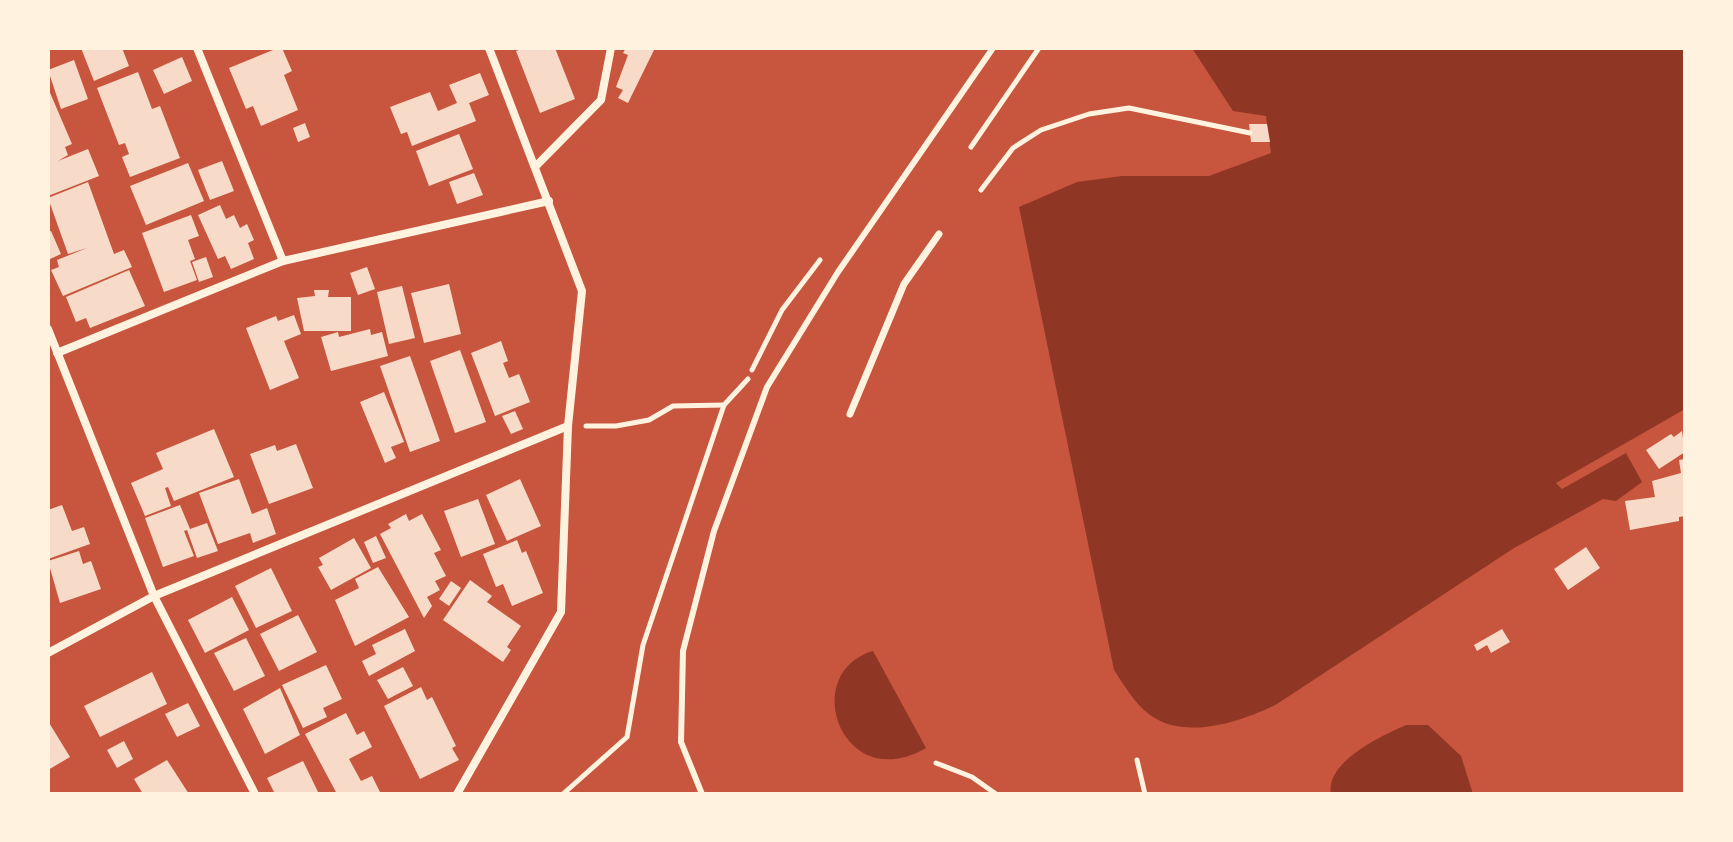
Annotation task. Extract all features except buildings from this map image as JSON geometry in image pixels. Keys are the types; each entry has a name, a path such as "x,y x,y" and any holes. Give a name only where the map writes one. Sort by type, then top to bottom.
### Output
{"street":[{"path":"197,48 283,261"},
{"path":"457,794 561,612 568,426 582,291 489,48"},
{"path":"536,166 601,100 611,48"},
{"path":"57,353 283,261 549,201"},
{"path":"850,414 904,284 939,234"},
{"path":"48,329 154,596 255,794"},
{"path":"48,653 154,596 568,426"}],"lane":[{"path":"702,794 681,742 683,651 714,531 767,387 838,272 993,48"}],"path":[{"path":"971,147 1039,48"},
{"path":"981,190 1013,148 1041,130 1089,114 1129,108 1250,133"},
{"path":"568,426 616,426 649,420 673,406 724,405"},
{"path":"1137,760 1145,794"},
{"path":"936,763 972,777 996,794"}],"shaded area":[{"path":"1192,48 1685,48 1685,409 1556,483 1562,489 1626,453 1642,482 1616,501 1603,499 1514,548 1277,704 1231,722 1180,727 1164,723 1145,711 1114,670 1019,207 1077,182 1122,176 1209,176 1271,153 1266,116 1233,111"},
{"path":"873,651 926,748 897,759 872,757 853,745 840,726 835,704 838,682 850,663"},
{"path":"1406,725 1428,725 1461,756 1473,794 1331,794 1331,782 1346,761 1370,743"}]}
